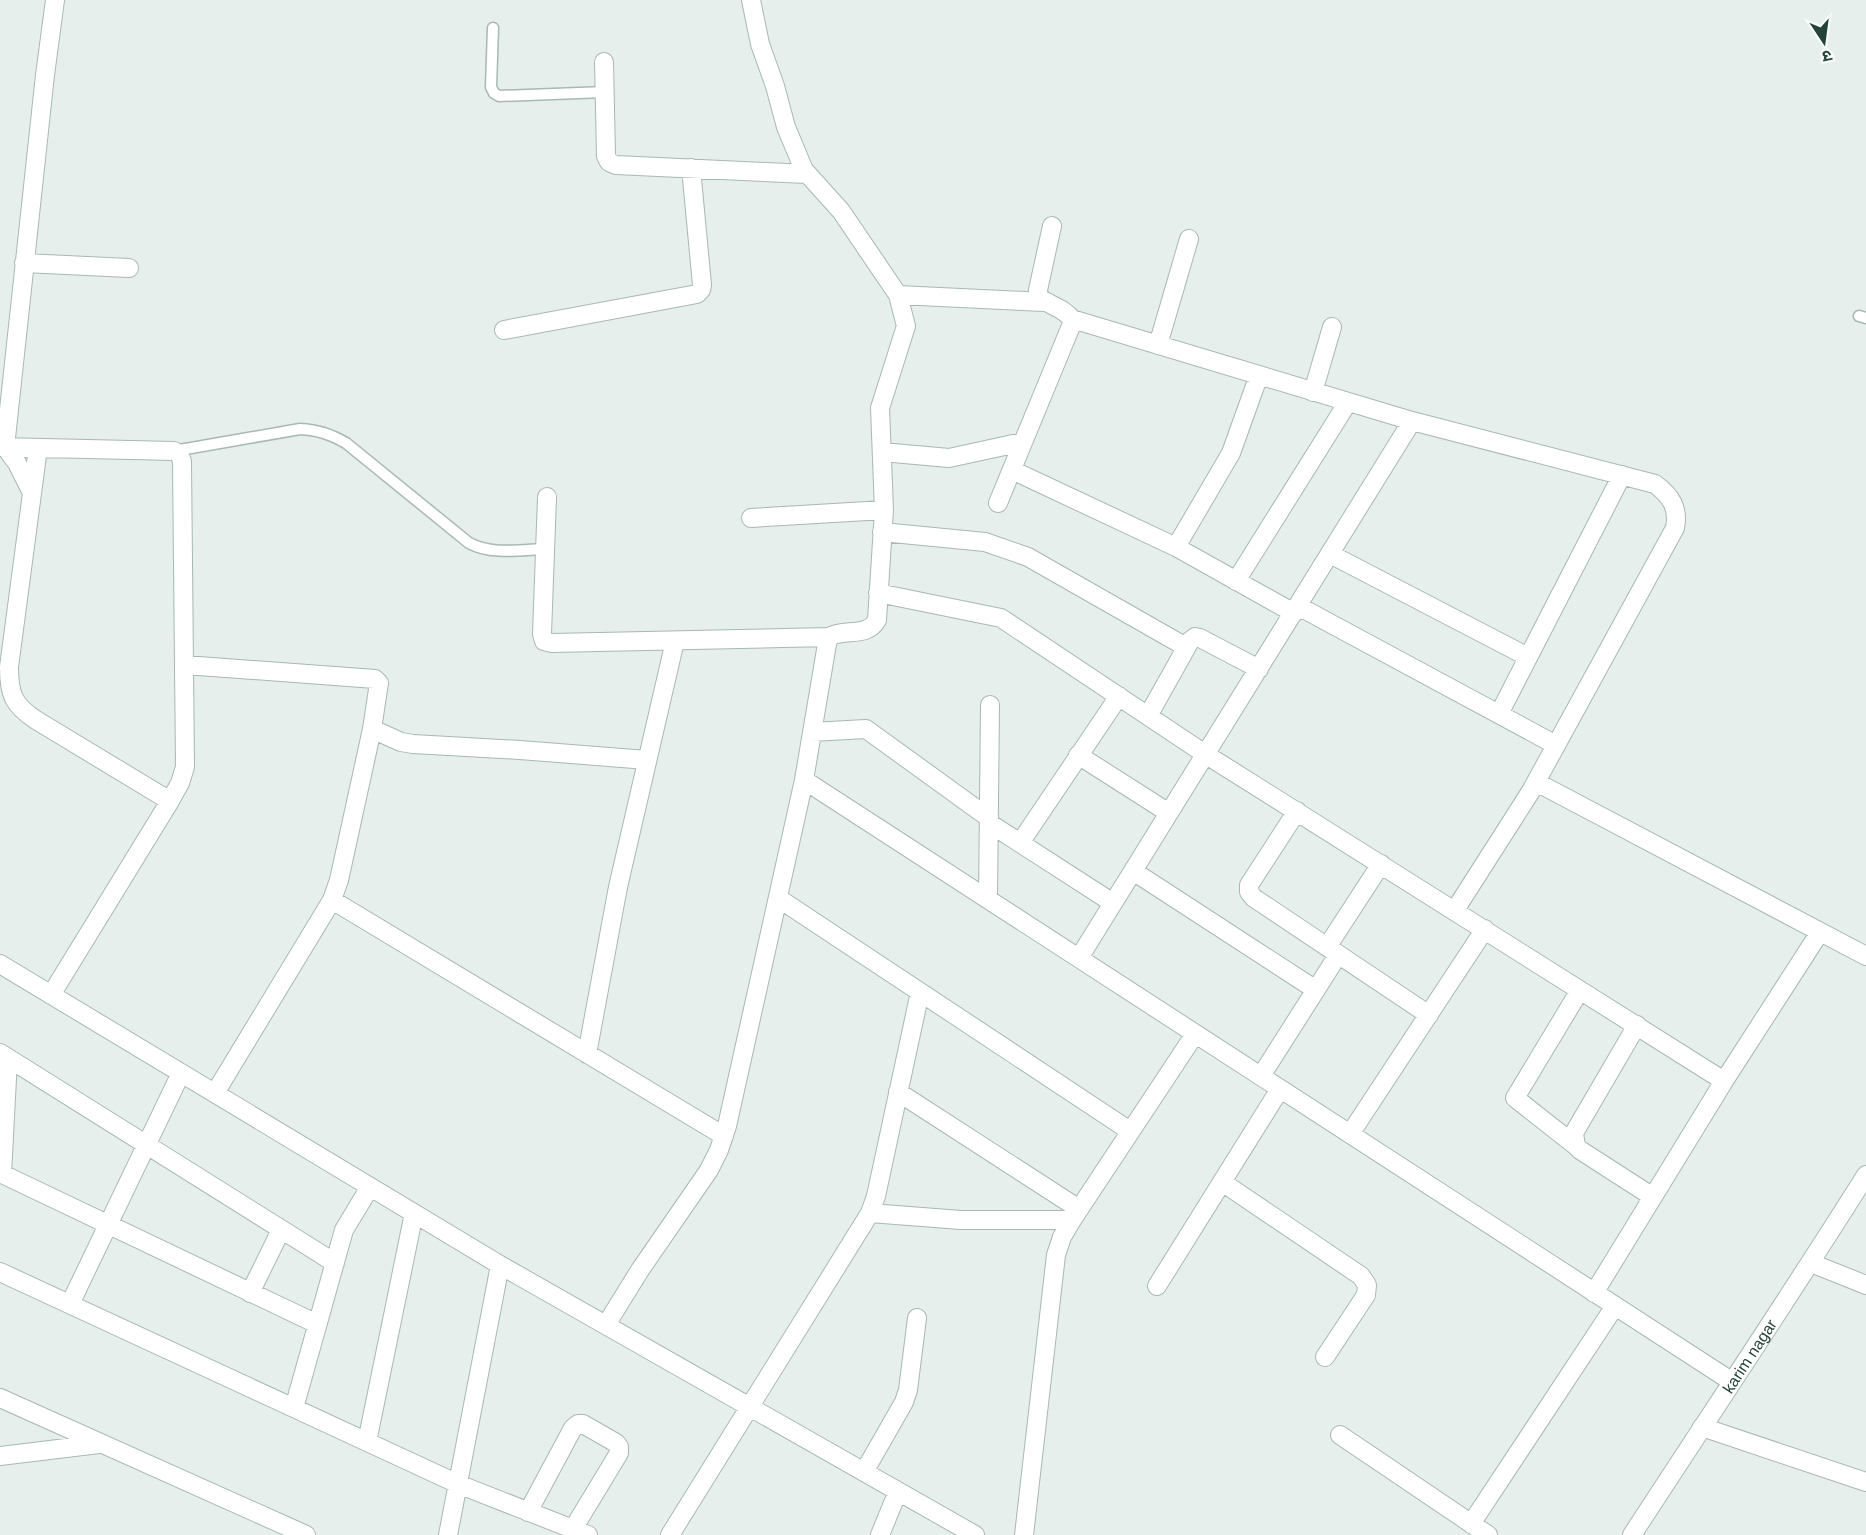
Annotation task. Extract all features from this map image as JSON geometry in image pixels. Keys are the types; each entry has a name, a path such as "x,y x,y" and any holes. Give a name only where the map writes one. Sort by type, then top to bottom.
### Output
{"street":[{"path":"32,493 17,463 2,447 45,75 56,0"},
{"path":"547,497 542,634 544,641 552,643 829,637 836,633 864,631 873,627 877,620 884,510 880,408 906,326 898,295 841,211 804,170 786,127 760,44 751,0"},
{"path":"604,62 606,156 609,162 616,165 807,174"},
{"path":"504,330 697,294 702,285 691,168"},
{"path":"998,503 1071,326 1072,320 1068,313 1039,297 1038,290 1052,226"},
{"path":"1158,345 1189,239"},
{"path":"24,263 129,268"},
{"path":"898,295 1045,302"},
{"path":"1072,320 1412,421 1655,484 1664,490 1675,507 1677,517 1675,528 1536,782 1455,910"},
{"path":"1313,392 1332,327"},
{"path":"1176,548 1231,453 1260,375"},
{"path":"1236,581 1347,402"},
{"path":"1079,958 1412,421"},
{"path":"882,452 949,458 1023,442"},
{"path":"2,447 174,451 182,461 185,767 180,783 170,801 51,995"},
{"path":"38,448 9,667 12,699 22,711 170,801"},
{"path":"1012,470 1176,548 1556,745"},
{"path":"1499,714 1622,475"},
{"path":"751,518 884,510"},
{"path":"882,532 984,542 1029,557 1186,647"},
{"path":"1330,554 1528,657"},
{"path":"878,593 1001,618 1205,754 1724,1081"},
{"path":"606,1325 640,1270 709,1170 724,1136 804,780 829,637"},
{"path":"1148,716 1186,647 1195,637 1259,669"},
{"path":"587,1054 618,887 675,641"},
{"path":"185,665 375,679 379,683 372,729 339,880 332,900 215,1093"},
{"path":"1020,843 1119,696"},
{"path":"988,899 990,705"},
{"path":"372,729 401,742 413,744 647,760"},
{"path":"812,732 866,729 1020,843 1113,903"},
{"path":"1078,756 1169,813"},
{"path":"804,780 1731,1381"},
{"path":"1536,782 1866,956"},
{"path":"1297,811 1249,885 1249,892 1254,898 1429,1015"},
{"path":"1261,1076 1316,990 1333,951 1380,864"},
{"path":"1133,871 1316,990"},
{"path":"778,898 1130,1131"},
{"path":"332,900 724,1136"},
{"path":"1350,1134 1485,929"},
{"path":"1594,1293 1724,1081 1820,932"},
{"path":"0,964 500,1265 975,1535"},
{"path":"1580,990 1515,1098 1580,1150 1653,1197"},
{"path":"670,1535 870,1213 876,1196 920,992"},
{"path":"1576,1146 1574,1133 1637,1025"},
{"path":"1024,1535 1052,1275 1062,1237 1195,1034"},
{"path":"4,1056 335,1263"},
{"path":"4,1056 1,1174 317,1324"},
{"path":"70,1304 181,1073"},
{"path":"1157,1286 1280,1089"},
{"path":"898,1092 1075,1214"},
{"name":"karim nagar","path":"1632,1535 1866,1175"},
{"path":"1222,1182 1361,1276 1367,1285 1365,1295 1325,1357"},
{"path":"294,1408 344,1230 370,1187"},
{"path":"367,1442 414,1213"},
{"path":"870,1213 961,1220 1075,1214"},
{"path":"250,1293 281,1230"},
{"path":"1810,1263 1866,1285"},
{"path":"448,1535 500,1265"},
{"path":"0,1272 458,1484 528,1512 580,1532 619,1453 619,1447 583,1424 578,1424 573,1428 528,1512"},
{"path":"1471,1524 1615,1306"},
{"path":"864,1472 904,1402 908,1390 917,1318"},
{"path":"0,1398 306,1535"},
{"path":"1702,1427 1866,1482"},
{"path":"1340,1435 1488,1535"},
{"path":"0,1456 101,1443"},
{"path":"880,1535 898,1491"},
{"path":"262,1516 264,1535"}],"lane":[{"path":"493,28 491,87 499,96 605,92"},
{"path":"174,451 300,429 331,434 346,442 469,543 490,550 545,549"}]}
